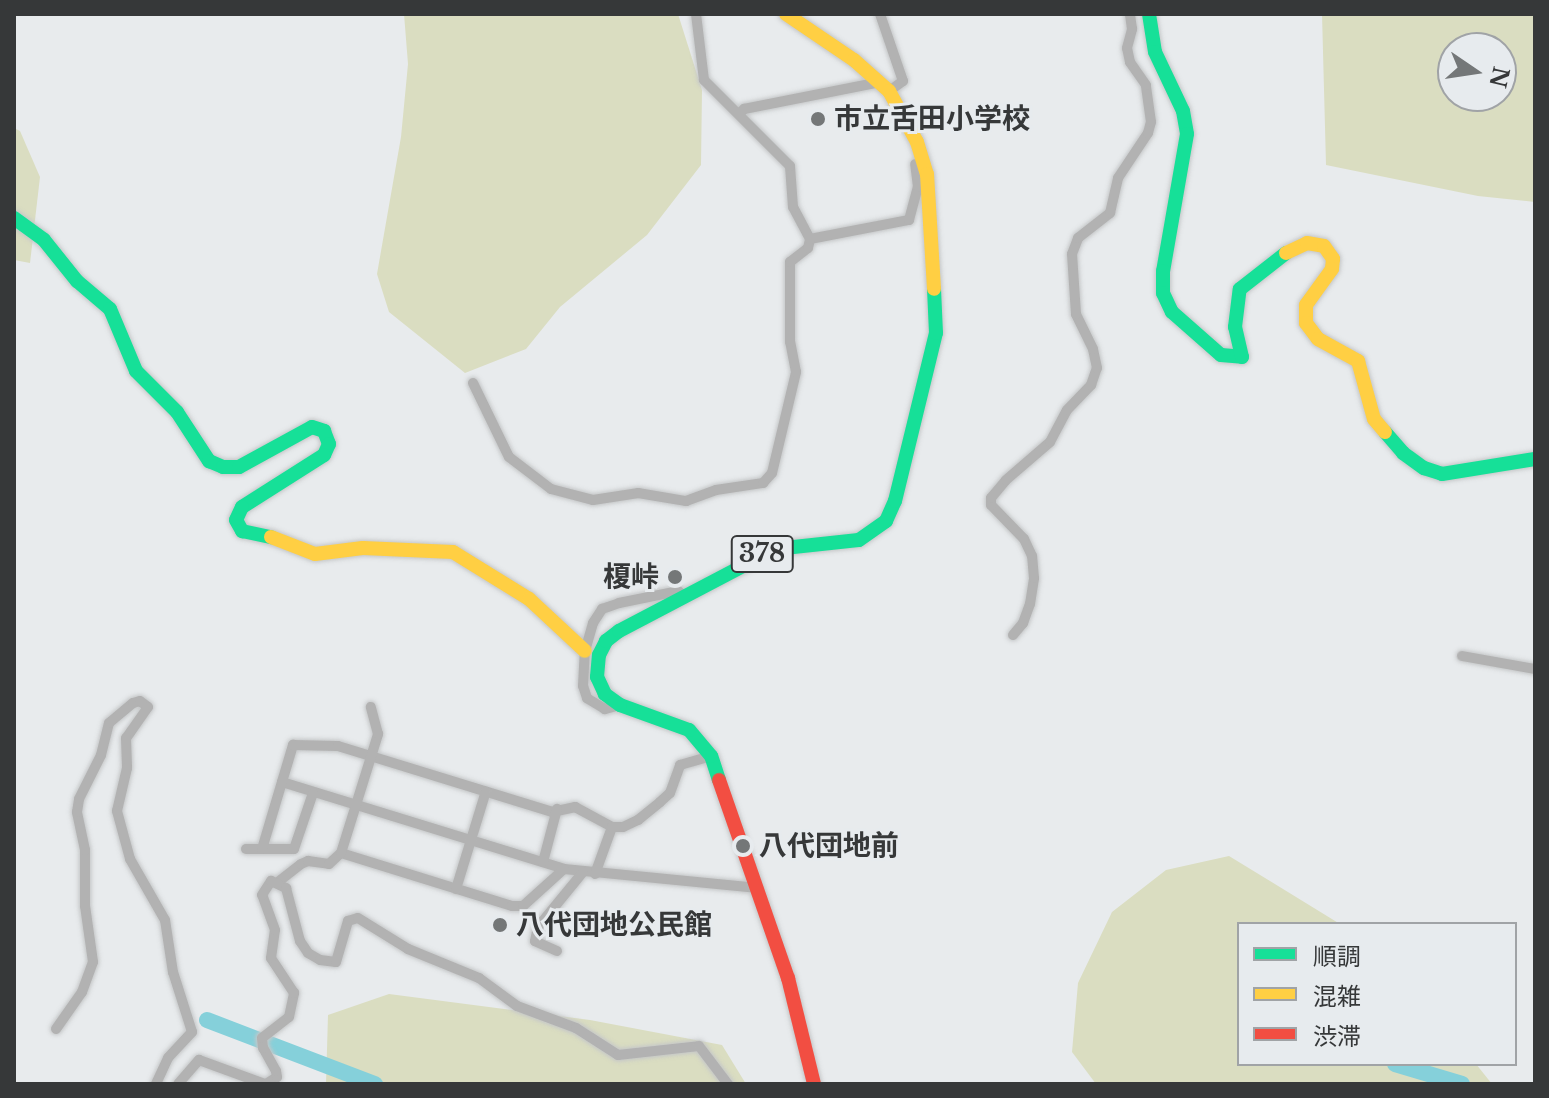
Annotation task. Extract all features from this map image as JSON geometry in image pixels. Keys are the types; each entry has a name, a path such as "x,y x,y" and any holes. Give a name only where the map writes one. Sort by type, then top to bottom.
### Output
{"main road":[{"name":"378","path":"620,705 605,694 597,677 599,655 606,641 775,549 859,540 886,521 895,501 936,333 930,201 917,142 884,87 786,14"},
{"path":"1149,14 1155,52 1183,111 1187,134 1163,271 1163,293 1172,312 1221,355 1242,357 1236,340 1235,308 1246,281 1297,246 1307,243 1324,246 1333,259 1332,269 1306,305 1306,323 1318,339 1358,361 1374,419 1395,446 1424,468 1442,474 1535,459"},
{"path":"14,218 44,240 77,281 110,309 136,371 177,412 209,461 223,467 239,467 312,427 324,431 329,444 324,455 249,501 236,520 242,531 282,540 315,554 363,548 453,552 529,599 585,651"},
{"path":"620,705 689,730 711,756 788,978 814,1084"}],"street":[{"path":"473,383 509,457 551,489 593,500 638,493 686,501 716,490 763,483 772,473 796,372 790,342 790,262 808,248 810,239 793,207 790,166 704,80 696,14"},
{"path":"740,113 744,109 884,87 903,81 880,14"},
{"path":"1013,635 1023,623 1030,604 1034,578 1032,556 1024,539 991,505 991,498 1006,480 1050,442 1067,410 1091,385 1097,368 1093,349 1076,314 1072,254 1078,238 1110,213 1118,178 1148,133 1151,122 1146,85 1130,62 1127,48 1132,29 1130,14"},
{"path":"810,239 909,220 918,187 912,149 917,142"},
{"path":"620,705 605,709 587,698 583,686 585,651 593,623 602,609 678,591 684,596"},
{"path":"1462,656 1535,669"},
{"path":"56,1029 82,992 93,962 85,906 85,850 77,812 79,799 101,755 109,723 133,703 140,701 148,707 126,738 127,768 117,811 130,859 165,920 173,972 192,1032 168,1058 156,1084"},
{"path":"278,882 301,864 308,861 329,864 341,853 378,726 371,707"},
{"path":"262,849 293,745 338,746 552,812 575,807 612,827 623,827 638,820 670,793 680,765 711,756"},
{"path":"282,782 564,869 758,888"},
{"path":"456,889 486,791"},
{"path":"246,849 294,849 313,793"},
{"path":"543,862 557,809"},
{"path":"557,951 535,941 538,927 589,873 612,827"},
{"path":"341,853 456,889 523,906 564,869"},
{"path":"178,1084 199,1060 266,1084 277,1077 263,1048 262,1038 289,1017 294,1005 294,993 271,958 275,930 262,902 264,886 271,881 286,888 300,941 308,953 320,960 336,962 348,921 358,918 408,949 479,978 524,1010 576,1028 618,1055 699,1046 728,1084"}],"green space":[{"path":"404,14 678,14 702,90 701,165 647,235 560,307 526,349 465,373 389,312 377,274 401,137 408,64"},
{"path":"1322,14 1535,14 1535,202 1478,196 1326,165"},
{"path":"14,128 20,131 40,177 30,263 14,260"},
{"path":"1229,856 1337,922 1237,922 1237,1066 1478,1066 1492,1084 1096,1084 1072,1052 1078,983 1112,912 1166,870"},
{"path":"389,994 590,1020 722,1045 746,1084 326,1084 328,1015"}],"waterway":[{"path":"207,1020 375,1084"},
{"path":"1402,1066 1462,1084"}],"traffic: fast":[{"path":"1149,14 1155,52 1183,111 1187,134 1163,271 1163,293 1172,312 1221,355 1242,357 1235,327 1240,289 1286,253"},
{"path":"14,218 44,240 77,281 110,309 136,371 177,412 209,461 223,467 239,467 312,427 324,431 329,444 324,455 242,507 236,520 242,531 271,537"},
{"path":"719,780 711,756 689,730 620,705 605,694 597,677 599,655 606,641 619,631 775,549 859,540 886,521 895,501 936,333 934,289"},
{"path":"1385,432 1403,453 1424,468 1442,474 1535,459"}],"traffic: slow":[{"path":"786,14 854,60 889,91 917,142 927,174 934,289"},
{"path":"1286,253 1307,243 1324,246 1333,259 1332,269 1306,305 1306,323 1318,339 1358,361 1374,419 1385,432"},
{"path":"271,537 315,554 363,548 453,552 529,599 585,651"}],"traffic: jam":[{"path":"719,780 788,978 814,1084"}],"place":[{"name":"市立舌田小学校","path":"818,119"},
{"name":"榎峠","path":"675,577"},
{"name":"八代団地前","path":"743,846"},
{"name":"八代団地公民館","path":"500,925"}]}
